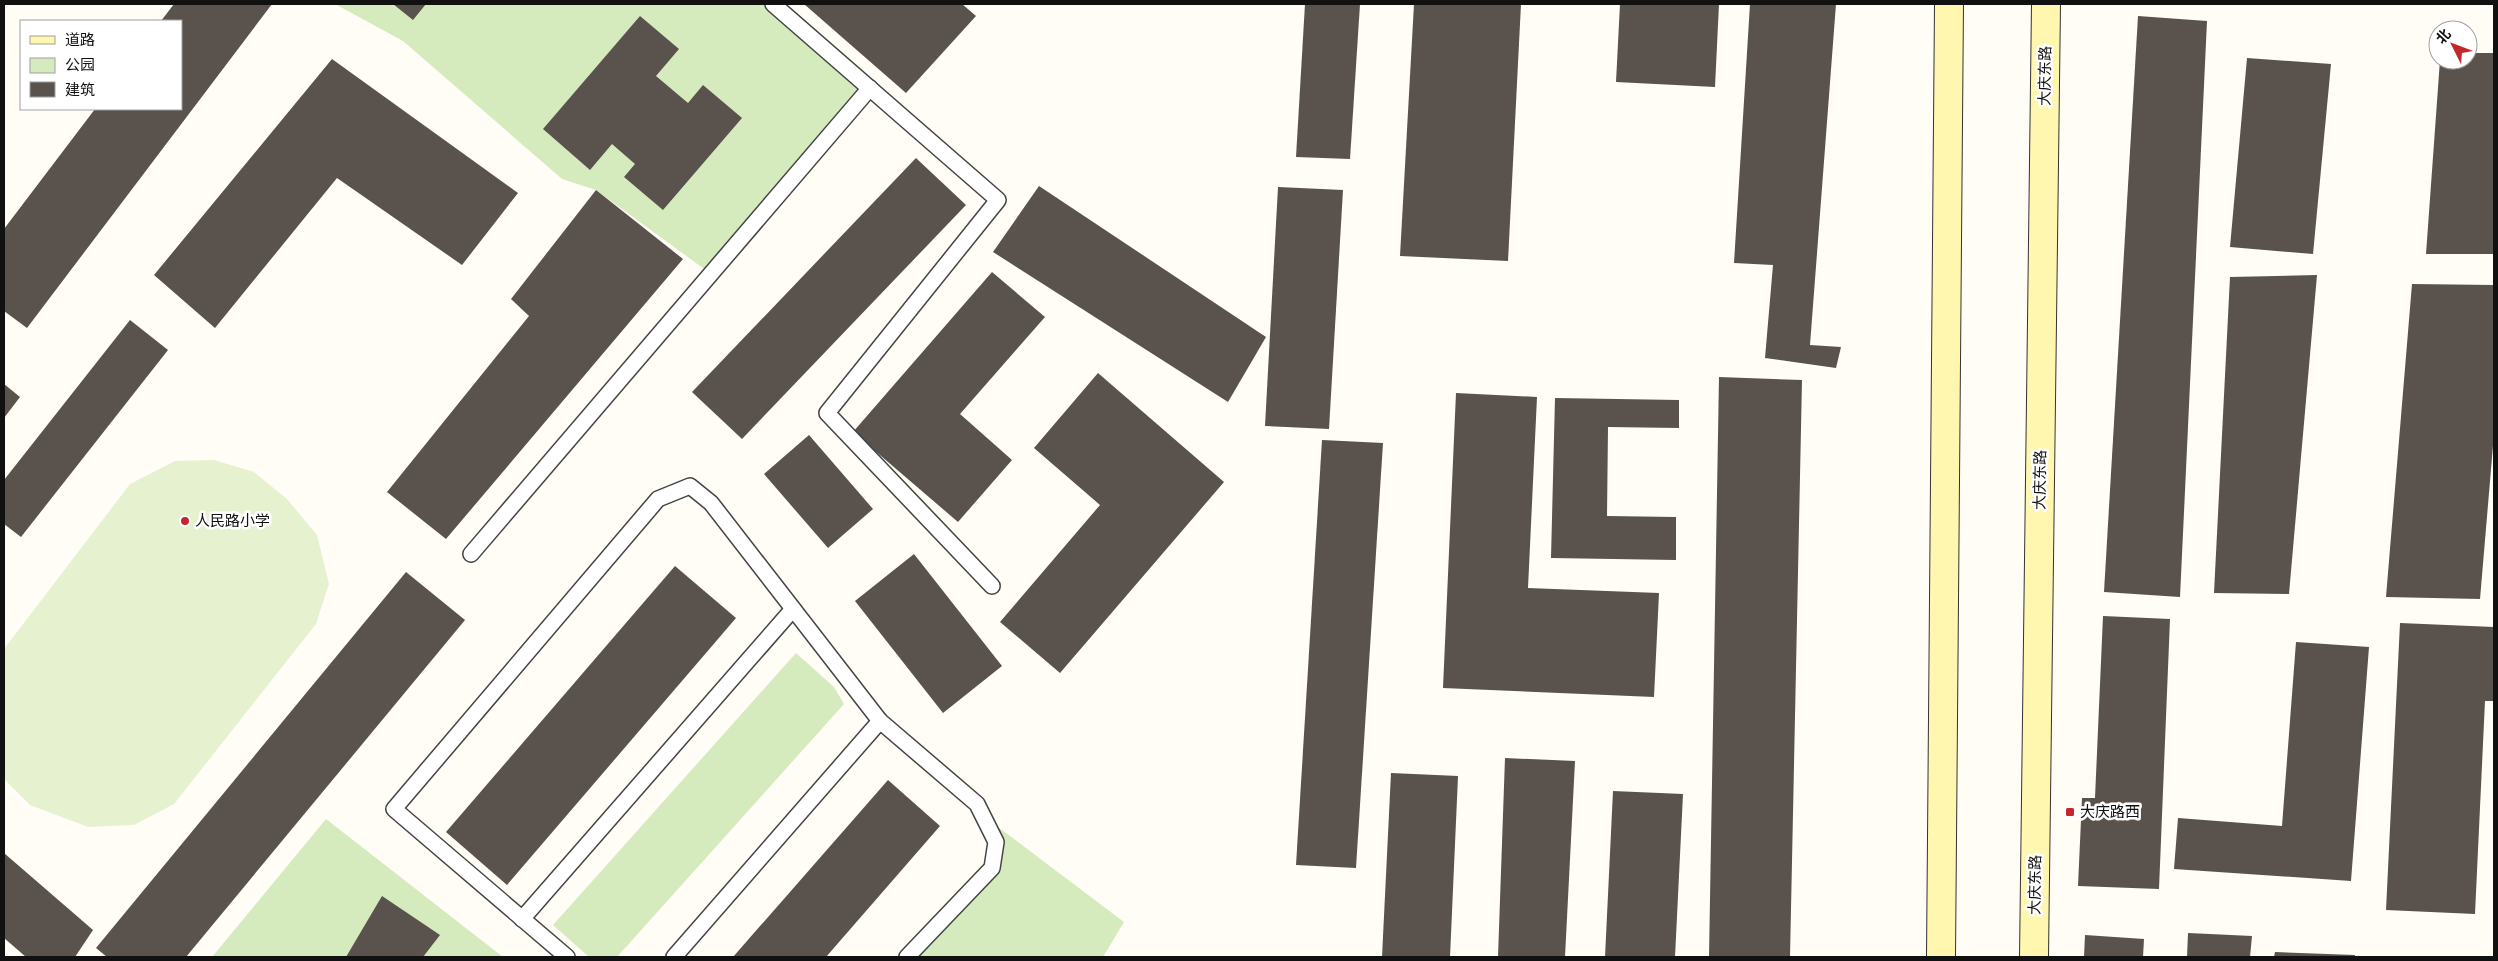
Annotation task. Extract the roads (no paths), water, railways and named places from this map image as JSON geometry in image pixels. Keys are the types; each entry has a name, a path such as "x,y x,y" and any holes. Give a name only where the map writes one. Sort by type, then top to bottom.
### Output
{"main road":[{"path":"1941,957 1949,4"},
{"name":"大庆东路","path":"2034,957 2046,4"}],"lane":[{"path":"773,4 998,200 827,413 992,586"},
{"path":"471,554 870,88"},
{"path":"567,957 394,809 658,499 690,486 711,503 880,721 977,804 996,842 992,868 906,957"},
{"path":"522,920 793,609"},
{"path":"674,957 880,721"}],"place":[{"name":"人民路小学","path":"185,521"},
{"name":"大庆路西","path":"2070,812"}]}
